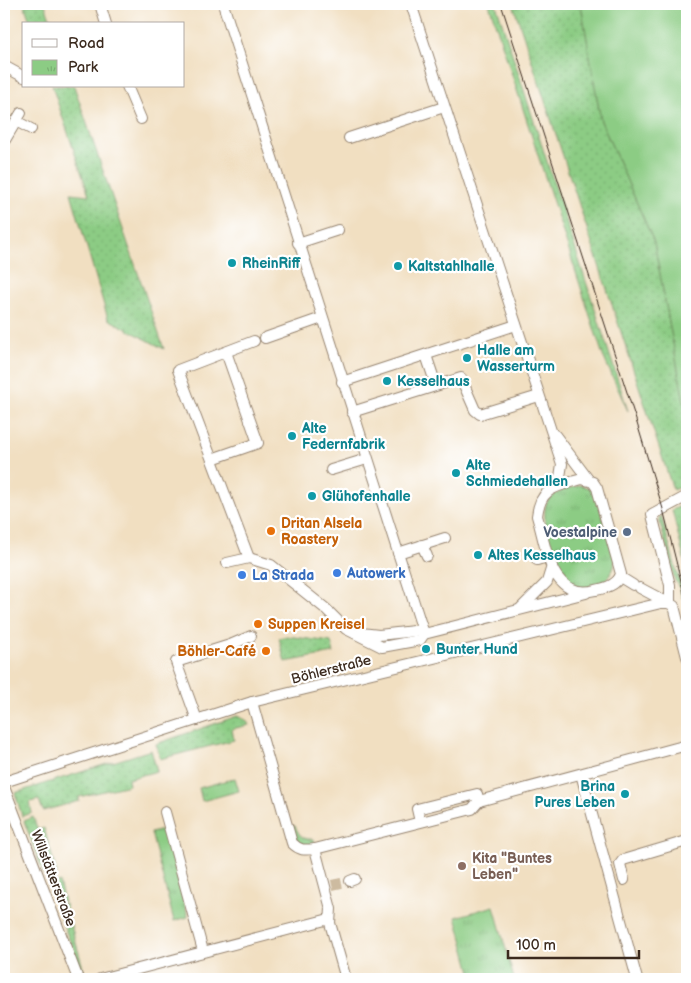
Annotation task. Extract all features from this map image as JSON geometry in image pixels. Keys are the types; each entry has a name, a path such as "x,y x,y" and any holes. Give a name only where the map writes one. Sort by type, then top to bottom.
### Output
{"street":[{"path":"100,4 105,22"},
{"path":"223,4 423,632"},
{"path":"411,4 562,464 560,477 538,505 537,516 550,561 558,580 574,591 586,593"},
{"path":"4,66 22,76"},
{"path":"127,88 141,119"},
{"path":"349,138 444,107"},
{"path":"4,139 18,117 31,130"},
{"path":"298,242 338,230"},
{"path":"265,338 322,318"},
{"path":"342,382 516,325"},
{"path":"249,558 178,370 254,341"},
{"path":"212,459 258,443 226,352"},
{"path":"426,354 436,386"},
{"path":"352,412 463,379 475,410 480,414 539,396"},
{"path":"227,563 249,558 271,565 346,628 366,635 423,632 586,593 611,585 622,574 597,488 551,430"},
{"path":"331,470 367,459"},
{"path":"553,488 588,479"},
{"path":"670,603 670,585 652,515 687,496"},
{"path":"398,553 445,538"},
{"path":"422,545 427,556"},
{"path":"537,560 550,561"},
{"path":"518,610 536,596 547,582 550,561"},
{"path":"620,577 674,606 687,657"},
{"name":"Böhlerstraße","path":"4,782 252,702 661,602 670,603"},
{"path":"197,720 176,662 230,645 251,636"},
{"path":"252,702 292,844 304,850 472,809 479,801 687,745"},
{"path":"581,774 638,979"},
{"name":"Willstätterstraße","path":"4,787 78,979"},
{"path":"420,822 417,809 476,794 479,801"},
{"path":"165,812 203,951"},
{"path":"624,880 620,864 623,860 687,841"},
{"path":"315,848 329,886 331,909 329,919 346,979"},
{"path":"100,979 329,919"}],"green space":[{"path":"24,4 45,4 51,22 30,22"},
{"path":"489,4 496,4 628,411 603,356"},
{"path":"513,4 581,4 601,121 654,242 687,417 687,484 673,490"},
{"path":"581,4 687,4 687,417 654,242 601,121"},
{"path":"53,88 75,88 164,349 108,319 71,193 89,195"},
{"path":"580,485 592,489 596,495 615,559 610,575 598,585 590,587 574,586 562,577 557,568 546,531 545,509 547,502 553,495"},
{"path":"687,503 687,571 672,510"},
{"path":"661,515 684,597 682,598 678,584 675,581 659,519"},
{"path":"287,636 331,642 334,653 285,662 279,638"},
{"path":"237,716 246,720 249,725 232,729 234,740 160,759 156,744"},
{"path":"151,750 157,771 128,779 129,785 79,797 79,801 43,811 39,800 30,802 32,813 22,816 15,793"},
{"path":"235,778 239,791 202,801 199,788"},
{"path":"33,817 38,830 44,828 57,874 45,877 24,821"},
{"path":"295,826 301,836 306,839 313,839 314,844 301,843 290,827"},
{"path":"165,829 188,917 174,921 151,833"},
{"path":"59,882 64,902 56,904 48,886"},
{"path":"65,904 85,975 83,975 56,906"},
{"path":"494,906 514,979 473,979 456,917"}],"tunnel":[{"path":"332,885 350,881"}],"tram line":[{"path":"501,4 636,420 663,509 687,605"}],"place":[{"name":"RheinRiff","path":"232,263"},
{"name":"Kaltstahlhalle","path":"398,266"},
{"name":"Halle am Wasserturm","path":"467,358"},
{"name":"Kesselhaus","path":"387,381"},
{"name":"Alte Federnfabrik","path":"292,436"},
{"name":"Alte Schmiedehallen","path":"456,473"},
{"name":"Glühofenhalle","path":"312,496"},
{"name":"Dritan Alsela Roastery","path":"271,531"},
{"name":"Voestalpine","path":"627,532"},
{"name":"Altes Kesselhaus","path":"478,555"},
{"name":"Autowerk","path":"337,573"},
{"name":"La Strada","path":"242,575"},
{"name":"Suppen Kreisel","path":"258,624"},
{"name":"Bunter Hund","path":"426,649"},
{"name":"Böhler-Café","path":"266,651"},
{"name":"Brina Pures Leben","path":"625,794"},
{"name":"Kita \"Buntes Leben\"","path":"462,866"}]}
